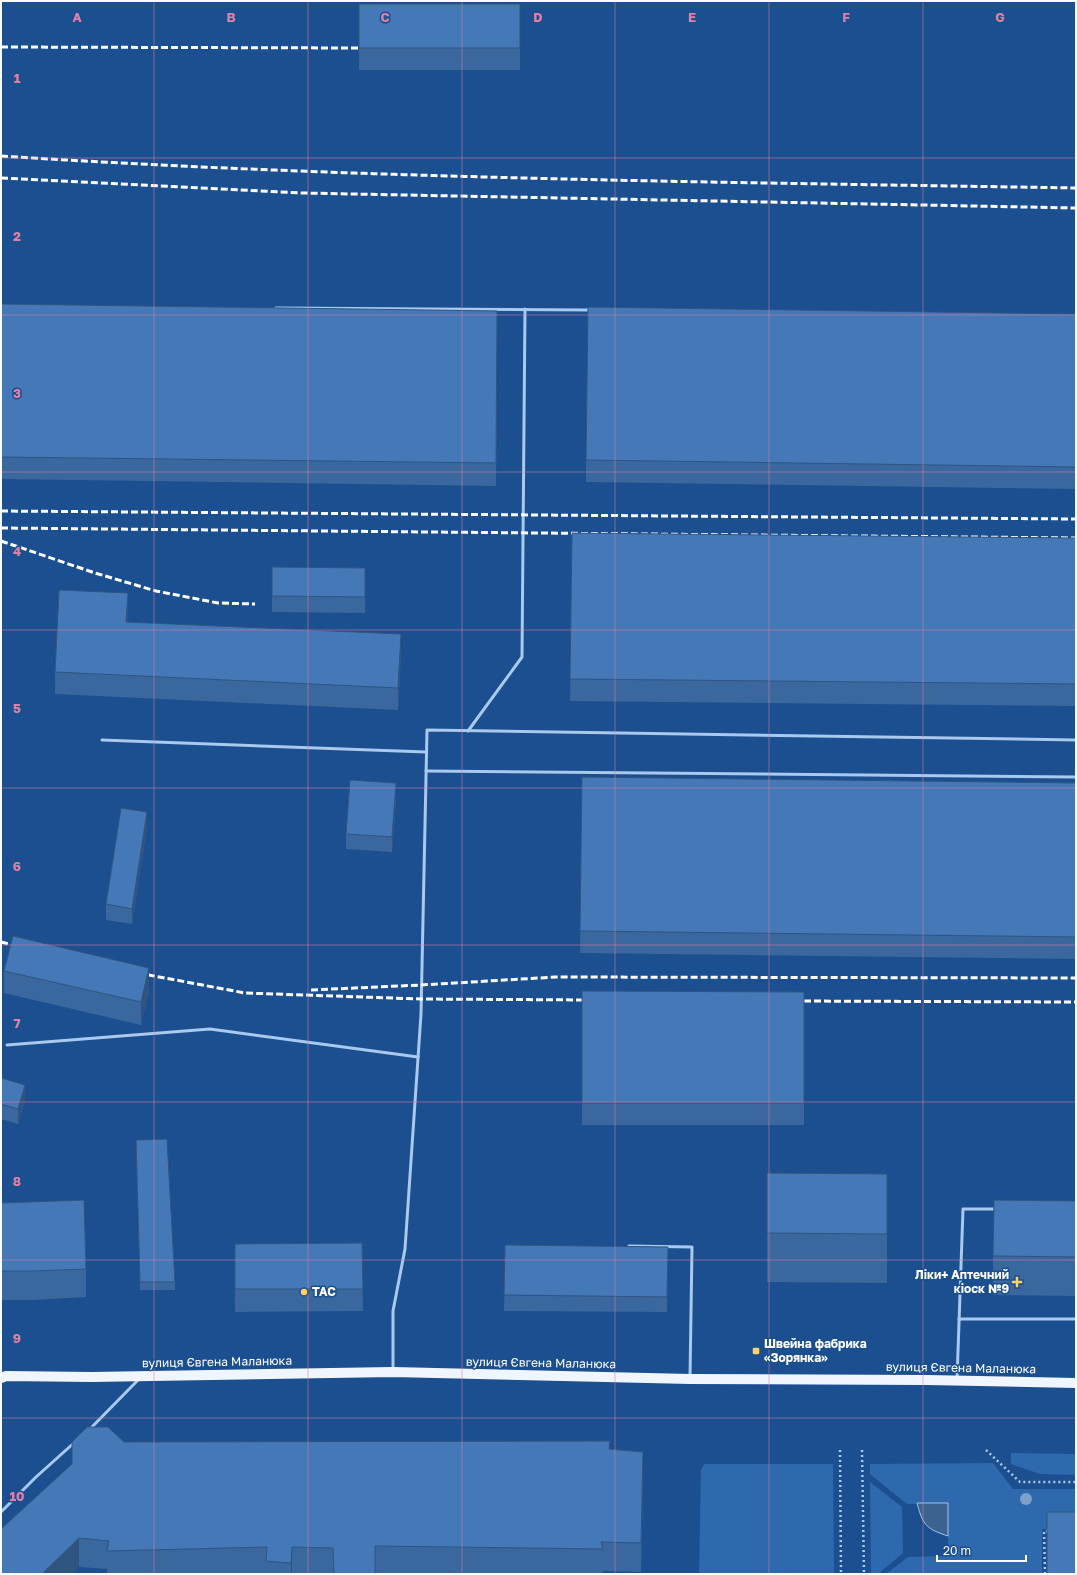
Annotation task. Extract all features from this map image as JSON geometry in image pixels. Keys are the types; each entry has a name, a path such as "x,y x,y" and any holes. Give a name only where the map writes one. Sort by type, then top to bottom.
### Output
{"main road":[{"name":"вулиця Євгена Маланюка","path":"3,1377 64,1378 394,1372 690,1379 919,1380 1076,1383"}],"lane":[{"path":"271,308 597,310"},
{"path":"468,731 522,657 525,309"},
{"path":"394,1372 393,1311 405,1249 421,1014 427,730 1076,740"},
{"path":"102,740 426,752"},
{"path":"426,771 1076,777"},
{"path":"7,1045 210,1029 418,1057"},
{"path":"957,1381 963,1209 1000,1209"},
{"path":"629,1246 692,1247 690,1379"},
{"path":"960,1318 1076,1319"},
{"path":"85,1434 142,1377"},
{"path":"1,1512 36,1477 80,1438"}],"path":[{"path":"840,1450 841,1574"},
{"path":"862,1450 864,1574"},
{"path":"986,1450 1020,1482 1076,1482"},
{"path":"1045,1574 1044,1531 1052,1532"}],"shaded area":[{"path":"1011,1453 1076,1454 1076,1475 1040,1474 1011,1464"},
{"path":"993,1463 1013,1489 1076,1489 1076,1529 1042,1529 1042,1574 886,1574 908,1557 948,1556 948,1503 907,1504 870,1474 870,1464"},
{"path":"704,1464 833,1464 834,1574 699,1574 701,1470"},
{"path":"870,1482 902,1507 903,1553 878,1574 871,1574"},
{"path":"917,1503 948,1503 948,1536 927,1526 921,1517"}],"building":[{"path":"359,4 520,4 520,48 359,48"},
{"path":"1,304 497,311 496,463 1,457"},
{"path":"588,307 1076,314 1076,467 586,460"},
{"path":"572,533 1076,538 1076,684 570,679"},
{"path":"272,567 365,568 365,597 272,596"},
{"path":"59,590 128,593 126,622 401,634 398,688 55,672"},
{"path":"582,777 1076,783 1076,937 580,931"},
{"path":"350,780 396,783 392,837 346,834"},
{"path":"121,808 147,812 132,909 106,904"},
{"path":"13,936 149,968 141,1002 4,971"},
{"path":"582,991 804,992 804,1103 582,1103"},
{"path":"1,1078 25,1085 18,1109 1,1104"},
{"path":"167,1139 175,1282 140,1282 136,1140"},
{"path":"767,1173 887,1174 887,1234 767,1233"},
{"path":"84,1200 86,1269 1,1271 1,1203"},
{"path":"994,1200 1076,1201 1076,1257 993,1256"},
{"path":"362,1243 363,1289 235,1289 235,1244"},
{"path":"505,1245 668,1247 667,1297 504,1295"},
{"path":"87,1427 108,1427 124,1442 610,1441 609,1449 643,1452 641,1543 601,1542 603,1549 375,1546 375,1574 334,1574 333,1548 292,1547 291,1563 266,1561 267,1547 107,1551 109,1541 79,1538 42,1574 1,1574 1,1529 72,1464 72,1442"},
{"path":"1047,1512 1076,1512 1076,1574 1047,1574"}],"railway":[{"path":"1,47 359,48"},
{"path":"1,156 135,164 404,175 1076,188"},
{"path":"1,178 302,193 1076,208"},
{"path":"1,511 1076,519"},
{"path":"1,528 1076,538"},
{"path":"1,541 95,573 156,591 218,603 255,604"},
{"path":"1,942 21,947"},
{"path":"138,973 245,993 421,999 592,1000"},
{"path":"311,990 556,977 1076,978"},
{"path":"794,1001 1076,1002"}],"place":[{"name":"Ліки+ Аптечний кіоск №9","path":"1017,1282"},
{"name":"ТАС","path":"304,1292"},
{"name":"Швейна фабрика «Зорянка»","path":"756,1351"}]}
